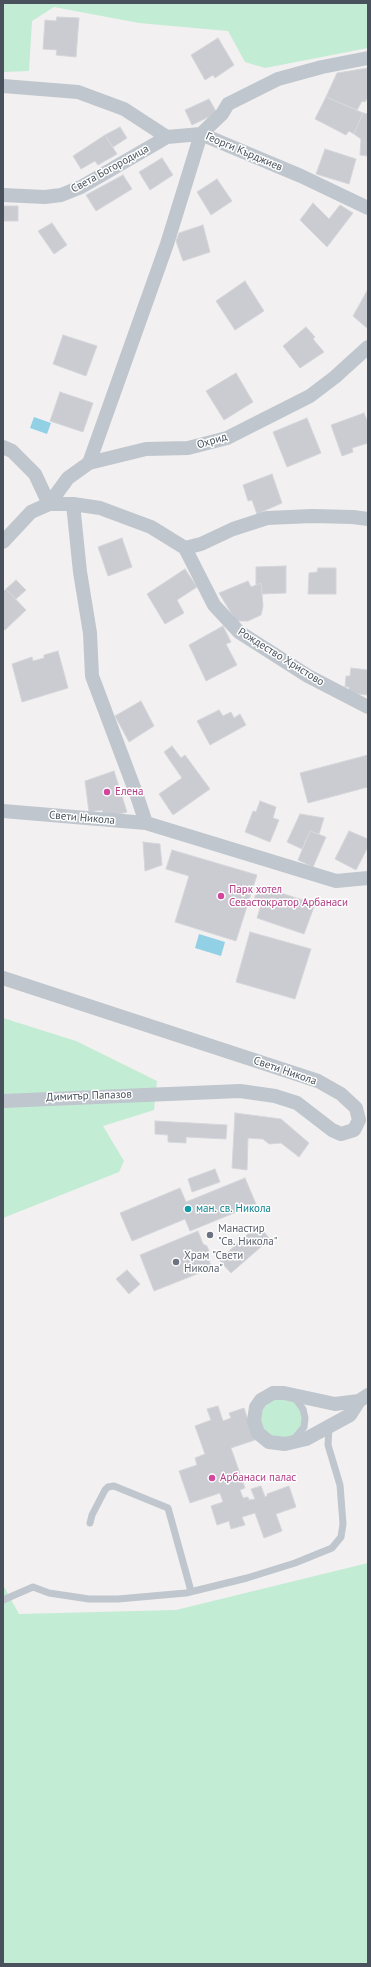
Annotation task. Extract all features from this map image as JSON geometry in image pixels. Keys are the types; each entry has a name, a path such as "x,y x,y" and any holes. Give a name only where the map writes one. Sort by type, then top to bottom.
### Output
{"street":[{"path":"89,463 167,244 201,134 222,114 228,104 278,79 322,67 368,58"},
{"path":"3,86 78,92 124,109 167,137"},
{"name":"Георги Кърджиев","path":"167,137 201,134 301,176 368,208"},
{"name":"Света Богородица","path":"3,195 45,197 61,195 81,187 167,137"},
{"name":"Охрид","path":"49,504 68,478 89,463 146,449 188,448 227,438 310,396 335,377 368,347"},
{"path":"3,447 12,451 35,474 49,504"},
{"path":"3,542 31,512 49,504 74,504 100,508 151,527 185,548 202,544 233,529 267,518 312,516 368,519"},
{"path":"74,504 80,572 90,633 92,676 146,823"},
{"name":"Рождество Христово","path":"185,548 214,605 239,632 308,676 368,708"},
{"name":"Свети Никола","path":"3,811 146,823 336,880 368,878"},
{"name":"Свети Никола","path":"3,978 318,1081 341,1094 356,1108 359,1120 354,1130 341,1134 332,1130 297,1103 275,1096 240,1091 174,1093"},
{"name":"Димитър Папазов","path":"3,1101 174,1093"},
{"path":"273,1393 284,1393 335,1404 364,1398 350,1415 329,1428 306,1439 285,1444 277,1444 263,1438 255,1427 254,1421 256,1407 261,1400 273,1393"}],"lane":[{"path":"284,1393 299,1401 304,1409 305,1418 304,1427 300,1434 285,1444"},
{"path":"3,1600 33,1587 49,1593 89,1599 118,1599 191,1591 247,1578 295,1563 332,1548 341,1537 343,1524 340,1485 328,1445 329,1428"},
{"path":"90,1523 92,1515 108,1487 114,1486 168,1508 191,1591"}],"green space":[{"path":"3,3 368,3 368,48 265,68 245,62 228,31 139,23 54,7 32,21 29,71 3,72"},
{"path":"3,1018 76,1041 157,1081 154,1110 103,1126 124,1161 119,1172 3,1218"},
{"path":"292,1396 305,1418 293,1440 263,1438 256,1407 261,1400"},
{"path":"368,1563 368,1964 3,1964 3,1585 19,1614 176,1610"}],"water":[{"path":"34,417 51,423 47,434 30,428"},
{"path":"199,934 225,942 221,956 195,948"}],"building":[{"path":"57,17 79,18 76,57 56,55 57,50 43,49 45,20 56,21"},
{"path":"218,38 234,65 215,78 213,75 205,80 191,55"},
{"path":"368,68 368,96 365,102 362,101 357,110 326,97 337,73"},
{"path":"326,97 363,113 354,134 349,131 346,135 315,119"},
{"path":"209,99 217,113 192,125 185,110"},
{"path":"363,113 368,114 368,156 360,155 361,139 354,134"},
{"path":"120,127 127,138 113,147 105,135"},
{"path":"105,135 117,154 98,165 95,161 81,169 73,156"},
{"path":"325,149 356,159 349,184 316,174"},
{"path":"162,158 173,175 150,190 139,172"},
{"path":"123,175 132,189 96,211 86,195"},
{"path":"217,179 232,201 211,215 197,192"},
{"path":"313,203 329,219 340,205 353,213 327,247 300,220"},
{"path":"3,206 18,206 18,221 3,221"},
{"path":"52,223 67,245 54,254 38,231"},
{"path":"203,225 210,252 183,261 176,241 179,233"},
{"path":"245,281 264,311 235,330 216,301"},
{"path":"368,291 368,329 353,316"},
{"path":"306,327 315,337 313,339 324,352 300,368 283,346"},
{"path":"63,335 97,346 86,376 53,364"},
{"path":"236,373 253,402 224,420 206,391"},
{"path":"60,392 93,403 83,432 50,421"},
{"path":"364,413 368,423 368,443 352,448 353,452 342,456 331,425"},
{"path":"307,418 321,453 287,467 273,432"},
{"path":"272,474 282,503 257,514 252,500 248,501 243,485"},
{"path":"122,538 132,567 108,576 98,547"},
{"path":"286,566 286,593 262,594 261,583 256,585 256,567"},
{"path":"318,568 336,568 336,594 308,594 309,573 317,572"},
{"path":"185,569 197,587 177,600 184,613 165,624 147,594"},
{"path":"16,580 26,590 16,599 6,589"},
{"path":"248,581 251,587 261,583 263,606 261,615 248,621 236,621 219,593"},
{"path":"6,589 26,610 5,630 3,628 3,592"},
{"path":"223,626 231,642 226,644 237,665 206,681 189,645"},
{"path":"58,651 68,688 22,702 12,664 32,657 33,661 44,658 44,655"},
{"path":"351,668 368,670 368,695 349,693 349,687 345,687 346,676 350,676"},
{"path":"141,701 154,726 129,742 115,716"},
{"path":"219,710 223,716 231,712 234,718 240,714 246,725 210,745 197,721"},
{"path":"172,746 181,758 185,755 210,789 173,815 159,794 182,778 164,752"},
{"path":"368,755 368,787 308,803 300,773"},
{"path":"114,771 127,812 105,818 102,810 89,812 85,781"},
{"path":"260,801 276,807 273,818 279,820 270,842 245,832 253,811 256,812"},
{"path":"300,814 324,818 319,834 310,831 302,849 287,842"},
{"path":"310,831 326,837 313,867 298,860"},
{"path":"349,831 368,839 368,847 356,870 335,859"},
{"path":"143,842 160,844 162,865 145,871"},
{"path":"172,850 257,875 236,941 175,922 189,876 166,869"},
{"path":"259,886 315,904 304,934 257,918 262,902 254,899"},
{"path":"250,932 311,949 295,999 236,982"},
{"path":"235,1113 281,1119 309,1143 299,1157 281,1143 269,1144 263,1139 248,1138 247,1170 232,1168"},
{"path":"155,1121 227,1125 226,1139 186,1137 186,1143 168,1142 168,1135 155,1134"},
{"path":"215,1169 220,1182 192,1192 188,1179"},
{"name":"ман. св. Никола","path":"245,1178 256,1204 190,1231 185,1219 132,1241 120,1213 180,1188 186,1202"},
{"path":"258,1225 270,1239 231,1273 219,1260"},
{"name":"Храм \"Свети Никола\"","path":"198,1231 203,1244 207,1246 209,1251 207,1255 212,1268 154,1291 140,1255"},
{"path":"127,1270 140,1284 129,1294 116,1279"},
{"name":"Арбанаси палас","path":"218,1406 223,1421 231,1418 229,1413 244,1408 255,1440 231,1448 245,1488 240,1490 243,1498 248,1497 249,1500 255,1499 251,1489 261,1486 265,1497 267,1494 289,1486 296,1507 276,1514 282,1531 264,1538 255,1513 242,1517 245,1525 231,1529 229,1521 217,1525 211,1506 223,1502 220,1493 190,1503 179,1471 197,1465 195,1458 205,1454 195,1426 211,1420 207,1409"}],"place":[{"name":"Елена","path":"107,792"},
{"name":"Парк хотел Севастократор Арбанаси","path":"221,896"},
{"name":"ман. св. Никола","path":"188,1209"},
{"name":"Манастир \"Св. Никола\"","path":"210,1235"},
{"name":"Храм \"Свети Никола\"","path":"176,1262"},
{"name":"Арбанаси палас","path":"212,1478"}]}
